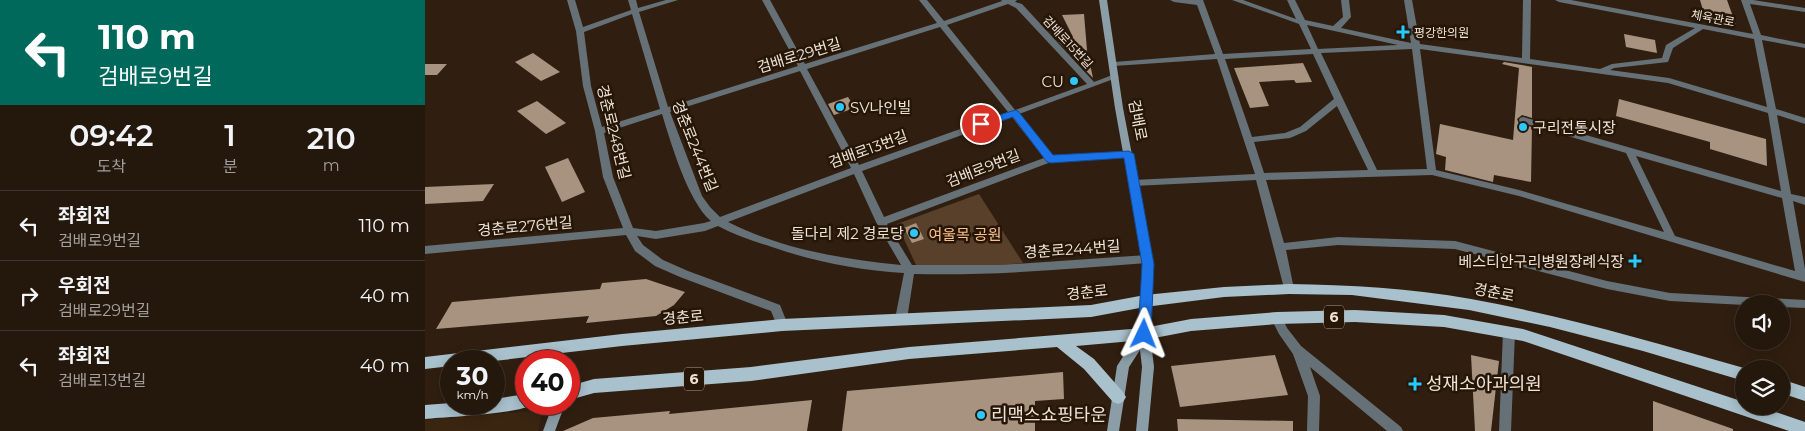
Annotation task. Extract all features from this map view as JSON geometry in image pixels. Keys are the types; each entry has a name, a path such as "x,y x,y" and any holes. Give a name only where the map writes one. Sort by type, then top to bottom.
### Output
{"main road":[{"name":"경춘로","path":"425,363 622,340 782,325 1091,311 1145,301 1224,292 1289,289 1352,290 1469,304 1549,321 1643,345 1735,372"},
{"name":"6","path":"580,390 594,386 751,374 909,353 1144,334 1191,325 1277,318 1355,316 1434,321 1523,334 1805,429"},
{"path":"1059,340 1089,364 1118,397"},
{"path":"1790,389 1805,394"},
{"path":"425,412 515,403"}],"street":[{"name":"경춘로248번길","path":"571,0 580,31 587,86 599,131 608,177 629,231 639,248 659,263 684,274 776,308 782,325"},
{"name":"경춘로244번길","path":"632,0 664,112 700,200 704,208 718,222 772,244 824,258 873,267 909,270 991,270 1147,259"},
{"path":"580,31 635,11 674,0"},
{"path":"766,0 857,169 881,222 909,270 909,280 901,319"},
{"path":"923,0 1051,159"},
{"name":"검배로","path":"1103,0 1147,259 1144,334 1148,366 1142,431"},
{"path":"1174,0 1199,1 1217,46 1281,247 1289,289"},
{"path":"1236,0 1292,20 1416,46 1669,81 1805,121"},
{"path":"1291,0 1374,173"},
{"path":"1335,29 1347,17 1345,0"},
{"path":"1408,0 1416,46 1432,172"},
{"path":"1526,62 1527,0"},
{"name":"체육관로","path":"1559,0 1584,2 1701,27 1805,46"},
{"path":"1134,183 1432,172 1519,193 1803,278 1786,196 1758,38 1745,0 1805,10"},
{"name":"검배로29번길","path":"599,131 943,24 1009,1"},
{"name":"검배로15번길","path":"1009,1 1019,6 1091,84"},
{"path":"1599,72 1612,66 1665,60 1669,47 1701,27"},
{"path":"1114,64 1314,50 1416,46"},
{"name":"검배로13번길","path":"629,231 656,235 705,227 857,169 1115,77"},
{"path":"1248,140 1287,136 1303,129 1339,100"},
{"path":"1523,120 1805,201"},
{"path":"1629,150 1672,239"},
{"name":"검배로9번길","path":"881,222 1051,159 1129,154"},
{"name":"경춘로276번길","path":"425,250 629,231"},
{"path":"1281,247 1338,241 1455,245 1607,285 1670,297 1805,304"},
{"path":"1277,318 1283,331 1297,350 1397,431"},
{"path":"1505,431 1509,332"},
{"path":"1113,431 1123,366 1144,334"},
{"path":"1297,350 1314,396 1313,431"},
{"path":"549,431 555,415"}],"shaded area":[{"path":"505,413 542,415 538,431 425,431 425,420 505,415"}],"green space":[{"name":"여울목 공원","path":"979,194 1023,263 982,267 916,265 897,224"}],"building":[{"path":"1700,0 1727,0 1736,25 1706,20"},
{"path":"1084,14 1087,50 1093,78 1074,58 1074,51 1069,52 1059,42 1073,37 1062,15"},
{"path":"1624,34 1655,40 1657,53 1626,47"},
{"path":"533,53 560,72 541,81 515,62"},
{"path":"1504,62 1544,69 1532,67 1532,118 1522,115 1517,119 1519,124 1532,127 1531,182 1494,175 1493,182 1445,170 1446,157 1436,154 1440,124 1513,140 1519,68 1502,64"},
{"path":"1303,63 1312,82 1296,83 1294,80 1259,82 1269,106 1250,108 1234,68"},
{"path":"425,64 447,64 437,75 425,75"},
{"name":"SV나인빌","path":"848,97 855,108 834,115 828,104"},
{"path":"1619,99 1766,139 1767,166 1710,149 1710,142 1616,116"},
{"path":"537,101 566,123 546,134 517,111"},
{"path":"568,158 585,192 562,202 545,167"},
{"path":"494,184 483,201 425,204 425,187"},
{"name":"돌다리 제2 경로당","path":"916,223 924,239 912,243 904,228"},
{"path":"646,279 685,292 674,305 656,316 586,323 589,316 436,329 452,302 600,289 602,283"},
{"path":"1275,355 1288,395 1180,407 1171,366"},
{"path":"1471,355 1499,361 1491,431 1475,431"},
{"name":"리맥스쇼핑타운","path":"1063,372 1064,399 1035,401 1035,431 842,431 847,391"},
{"path":"812,400 807,431 563,431 593,418 670,411 669,414"},
{"path":"1653,401 1733,429 1733,431 1653,431"},
{"path":"1177,419 1293,421 1293,431 1178,431"}],"place":[{"name":"평강한의원","path":"1403,32"},
{"name":"CU","path":"1074,81"},
{"name":"SV나인빌","path":"840,107"},
{"name":"구리전통시장","path":"1523,127"},
{"name":"돌다리 제2 경로당","path":"914,233"},
{"name":"베스티안구리병원장례식장","path":"1635,261"},
{"name":"성재소아과의원","path":"1415,384"},
{"name":"리맥스쇼핑타운","path":"981,415"}],"route":[{"path":"981,124 1015,113 1051,159 1129,154 1148,264 1144,334"}]}
